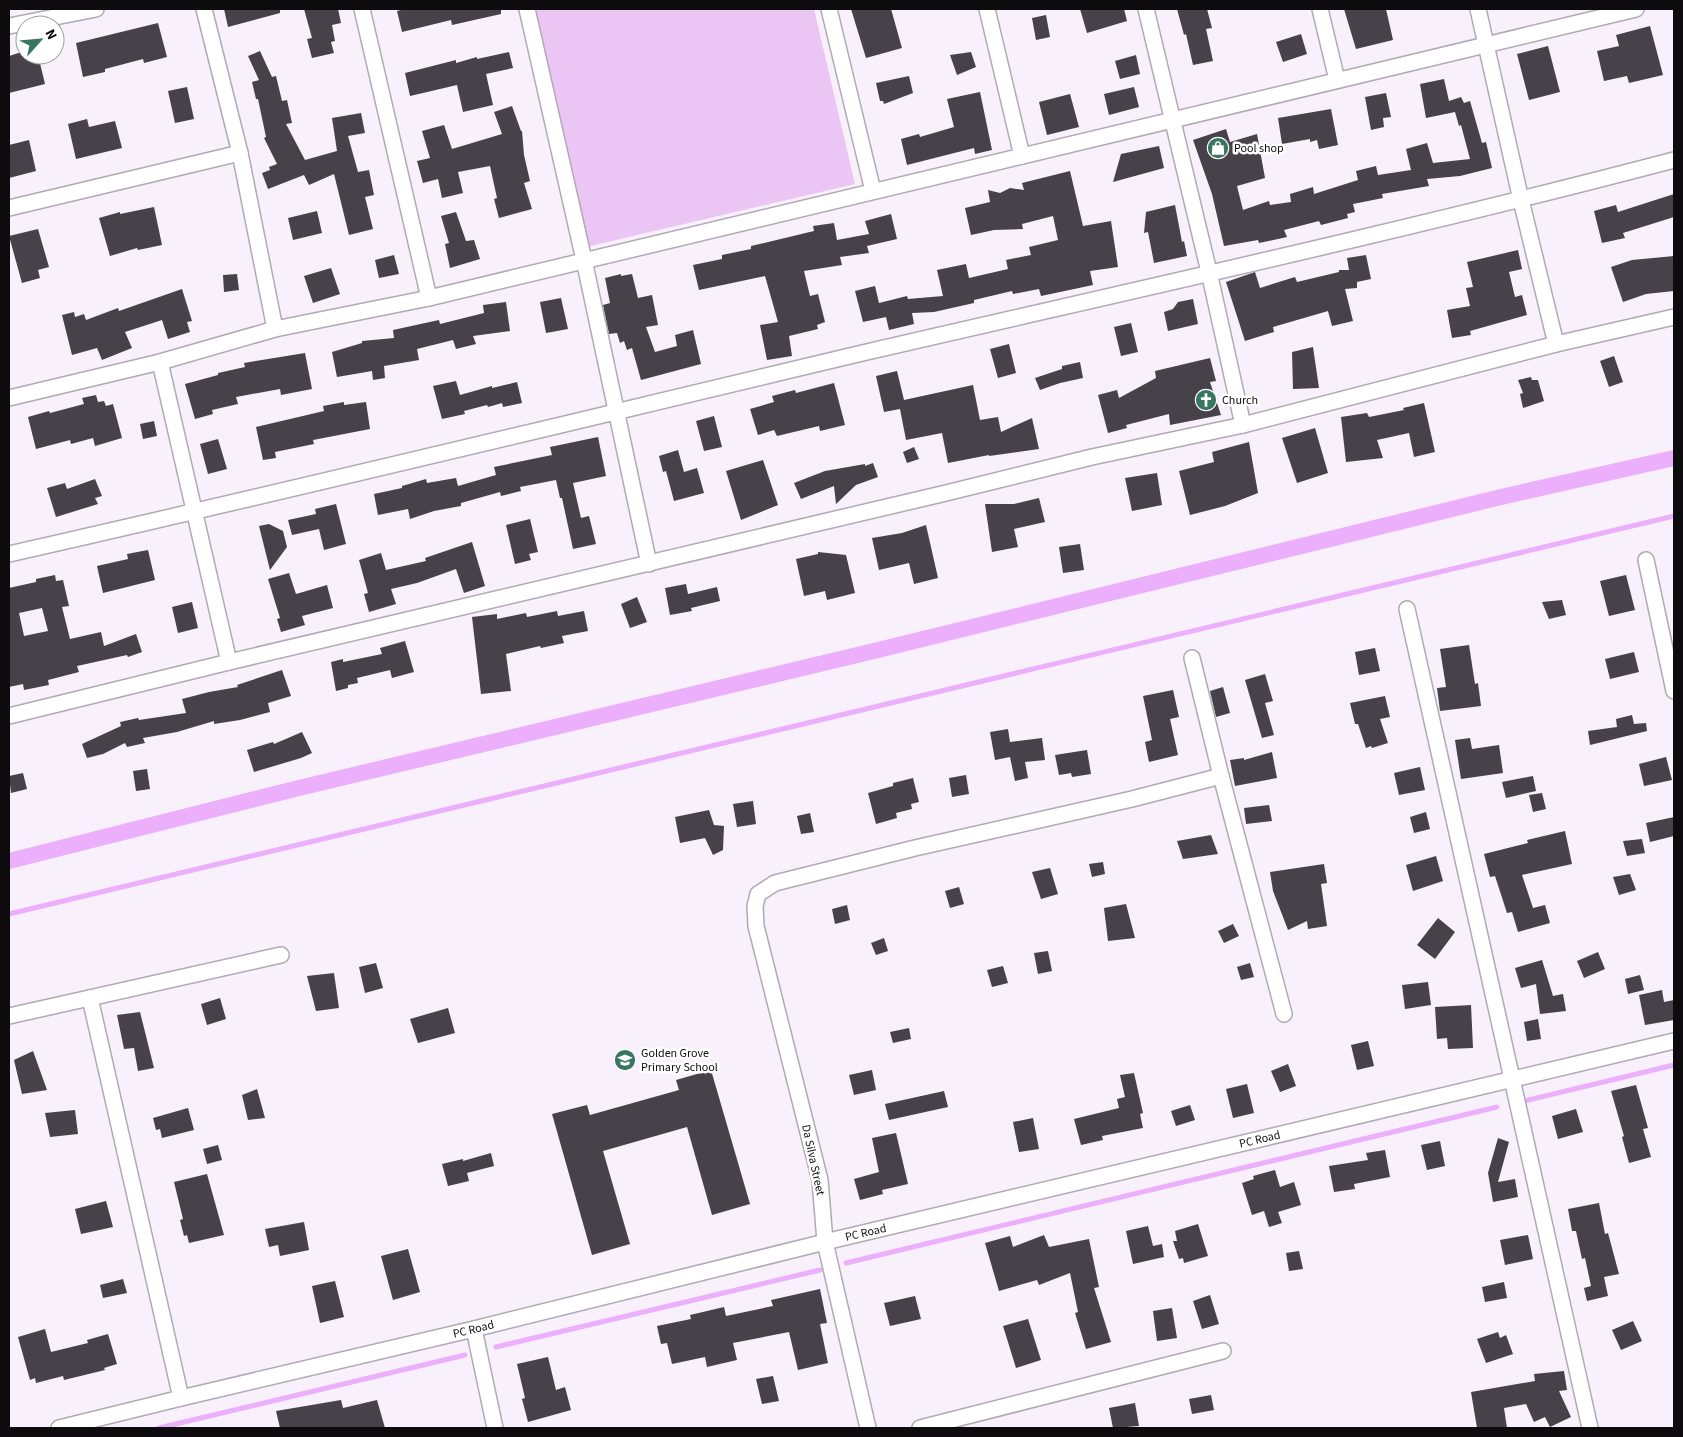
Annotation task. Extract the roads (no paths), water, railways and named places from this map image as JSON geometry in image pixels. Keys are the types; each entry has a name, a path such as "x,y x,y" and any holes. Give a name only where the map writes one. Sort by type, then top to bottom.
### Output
{"street":[{"path":"9,26 96,9"},
{"path":"204,9 240,153 275,329"},
{"path":"362,9 429,298"},
{"path":"527,9 650,564"},
{"path":"829,9 873,191"},
{"path":"987,9 1022,156"},
{"path":"1146,9 1171,120 1209,272 1243,425"},
{"path":"1320,9 1338,80"},
{"path":"1478,9 1556,344"},
{"path":"9,398 160,362 275,329 429,298 1636,9"},
{"path":"9,208 240,153"},
{"path":"9,554 195,512 616,411 1521,200 1674,160"},
{"path":"9,716 1092,457 1243,425 1556,344 1674,317"},
{"path":"160,362 229,662"},
{"path":"1646,560 1674,691"},
{"path":"1407,610 1590,1428"},
{"path":"1192,658 1284,1014"},
{"name":"Da Silva Street","path":"868,1428 825,1242 820,1180 756,926 755,906 758,894 775,884 906,850 1132,799 1221,776"},
{"path":"9,1016 281,955"},
{"path":"90,998 182,1398"},
{"name":"PC Road","path":"59,1428 474,1330 825,1242 1674,1041"},
{"path":"474,1330 495,1428"},
{"path":"920,1428 1223,1352"}],"waterway":[{"path":"9,861 299,788 874,651 1501,497 1674,458"},
{"path":"9,914 1674,516"},
{"path":"1524,1101 1674,1065"},
{"path":"846,1263 1497,1107"},
{"path":"496,1347 820,1270"},
{"path":"159,1428 465,1355"}],"place":[{"name":"Pool shop","path":"1218,148"},
{"name":"Church","path":"1206,400"},
{"name":"Golden Grove Primary School","path":"625,1060"}]}
